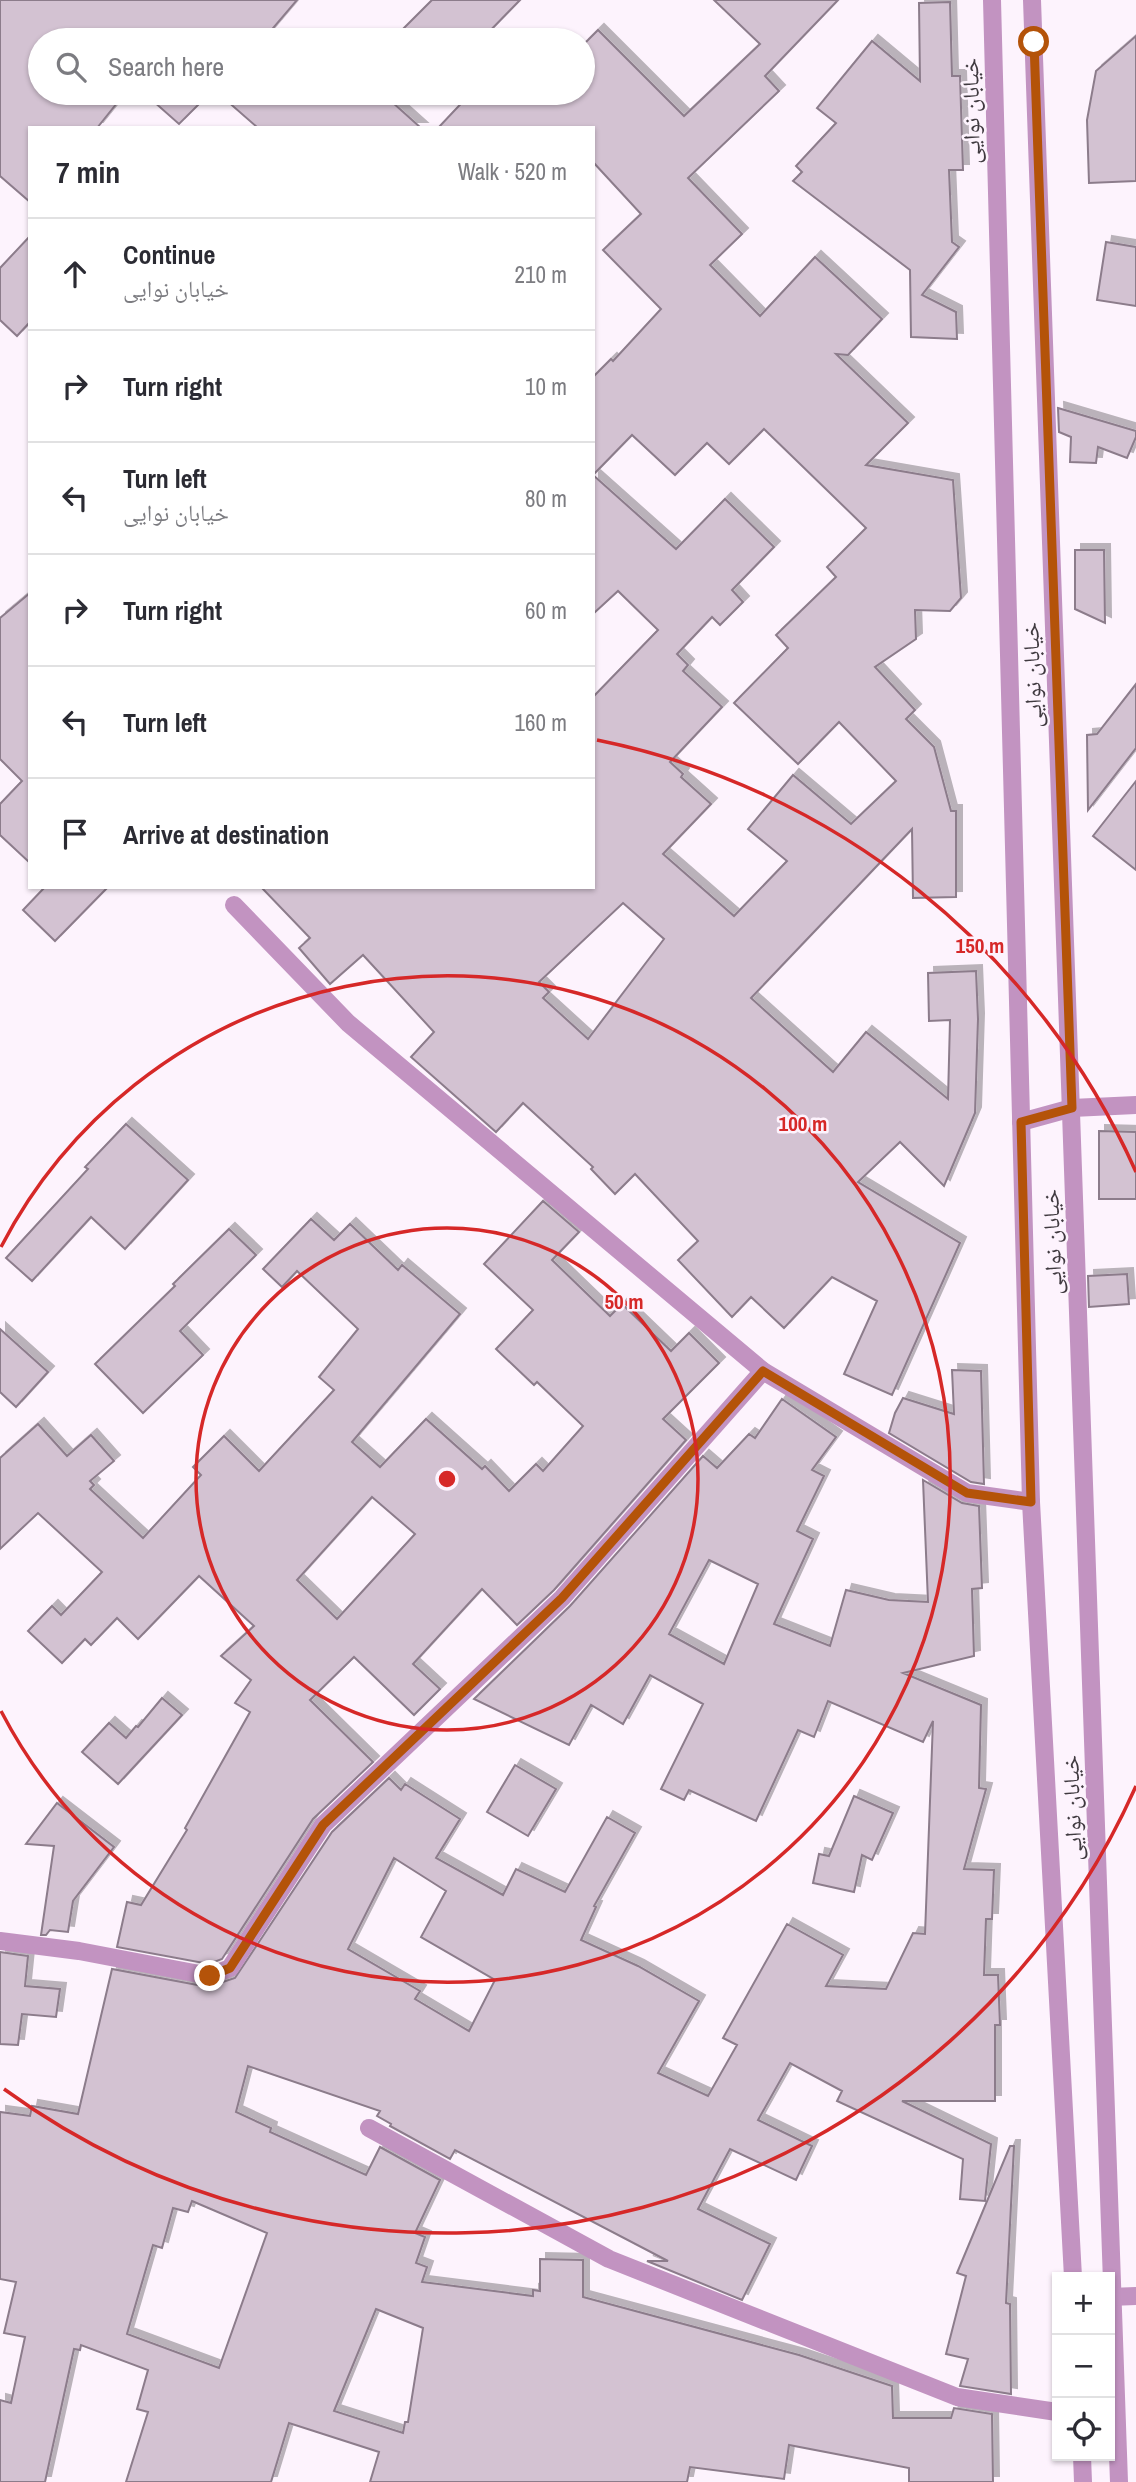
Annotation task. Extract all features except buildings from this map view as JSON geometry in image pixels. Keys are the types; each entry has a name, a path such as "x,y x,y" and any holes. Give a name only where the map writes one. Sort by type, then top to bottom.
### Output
{"street":[{"name":"خیابان نوایی","path":"992,0 1031,1502 1073,2272"},
{"name":"خیابان نوایی","path":"1032,0 1111,2272"},
{"path":"234,905 348,1023 763,1371 967,1493 1031,1502"},
{"path":"1021,1122 1072,1108 1136,1105"},
{"path":"0,1941 79,1951 210,1976 230,1968 323,1825 562,1598 763,1371"},
{"path":"369,2128 609,2259 957,2397 1052,2411"},
{"path":"1115,2297 1136,2296"},
{"name":"خیابان نوایی","path":"1113,2335 1119,2482"},
{"path":"1082,2461 1083,2482"}],"route":[{"path":"210,1976 230,1968 323,1825 562,1598 763,1371 967,1493 1031,1502 1021,1122 1072,1108 1034,42"}]}
